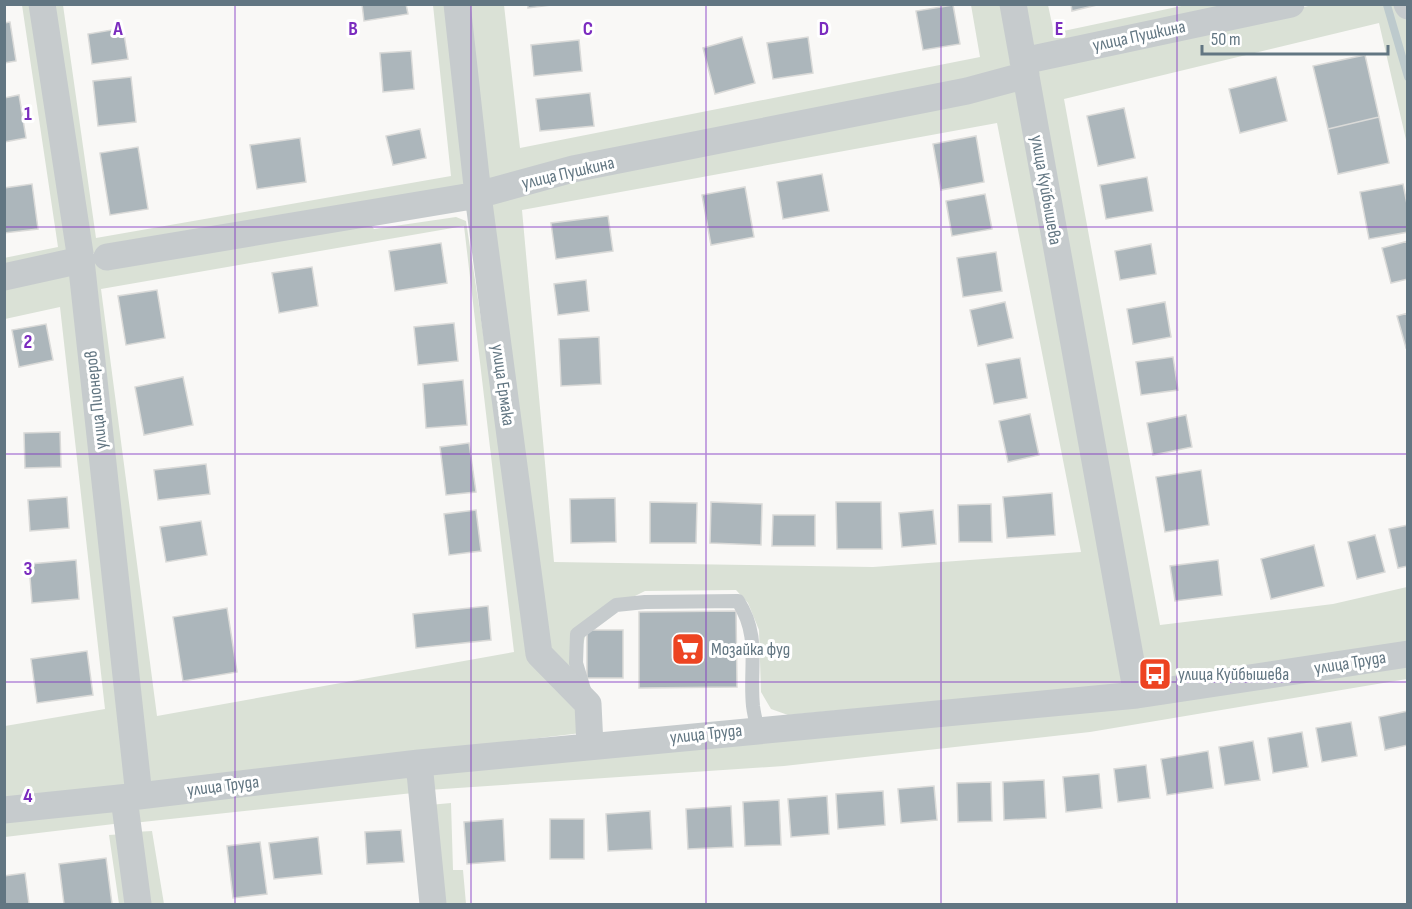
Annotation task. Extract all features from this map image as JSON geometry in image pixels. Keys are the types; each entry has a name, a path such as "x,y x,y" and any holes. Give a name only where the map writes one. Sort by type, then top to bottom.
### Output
{"street":[{"name":"улица Пионеров","path":"42,4 94,258 138,904"},
{"name":"улица Ермака","path":"457,4 478,195 539,654 588,704"},
{"name":"улица Куйбышева","path":"1013,4 1137,695"},
{"name":"улица Пушкина","path":"4,277 94,258 478,195 573,169 967,91 1024,68 1291,4"},
{"name":"улица Труда","path":"4,810 132,797 418,762 1137,695 1407,654"},
{"path":"588,704 590,746"},
{"path":"418,762 433,904"}],"lane":[{"path":"588,704 576,663 577,634 616,605 645,602 738,601 752,634 753,706 758,729"}],"shaded area":[{"path":"22,5 36,5 75,256 5,272 4,258 58,247"},
{"path":"49,5 63,5 96,238 451,176 433,5 452,5 473,184 88,254"},
{"path":"463,5 504,5 520,148 980,57 971,5 1002,5 1014,72 489,186"},
{"path":"1023,5 1048,5 1054,33 1186,5 1270,5 1031,48"},
{"path":"1313,5 1401,5 1408,19 1407,144 1379,23 1064,99 1160,625 1333,604 1407,587 1407,645 1147,680 1034,70 1043,61"},
{"path":"1018,85 1124,684 788,715 771,709 761,692 759,630 748,603 736,590 645,591 609,609 587,630 582,648 578,686 545,650 487,205 493,197","holes":["997,123 1081,552 873,567 554,562 522,210"]},
{"path":"456,217 466,221 532,652 580,710 581,733 145,786 88,264 367,220 374,229","holes":["464,226 514,652 157,716 101,289"]},
{"path":"76,267 130,789 5,802 5,726 105,709 60,307 5,319 4,284"},
{"path":"1407,665 1407,679 1090,732 784,766 428,790 431,772"},
{"path":"407,774 413,793 133,823 135,806"},
{"path":"451,803 453,870 463,870 466,904 439,904 429,805"},
{"path":"118,808 122,823 5,837 4,820"},
{"path":"152,831 164,904 144,904 134,832"},
{"path":"124,834 132,904 119,904 109,835"}],"building":[{"path":"362,4 406,4 408,14 364,21"},
{"path":"528,4 559,4 528,8"},
{"path":"1071,4 1101,4 1072,11"},
{"path":"953,5 960,44 923,50 916,11"},
{"path":"10,22 16,61 4,63 4,23"},
{"path":"123,28 128,59 92,64 88,34"},
{"path":"742,37 755,83 715,94 703,48"},
{"path":"808,37 813,73 773,79 767,43"},
{"path":"579,40 582,71 534,76 531,45"},
{"path":"411,51 414,89 383,92 380,53"},
{"path":"1365,55 1379,117 1328,129 1313,66"},
{"path":"131,77 136,122 98,126 93,81"},
{"path":"1276,77 1287,121 1240,133 1229,89"},
{"path":"590,93 594,126 540,131 536,99"},
{"path":"19,95 26,138 4,142 4,98"},
{"path":"1124,108 1135,158 1098,166 1087,116"},
{"path":"1379,117 1389,163 1338,174 1328,129"},
{"path":"420,129 426,158 393,165 386,136"},
{"path":"976,136 984,182 941,190 933,144"},
{"path":"300,138 306,182 257,189 250,145"},
{"path":"138,147 148,209 110,215 100,153"},
{"path":"822,174 829,211 783,219 777,182"},
{"path":"1147,177 1153,211 1106,219 1100,185"},
{"path":"32,184 38,229 4,233 4,188"},
{"path":"1403,184 1408,209 1408,232 1369,239 1360,192"},
{"path":"745,187 754,237 711,245 702,195"},
{"path":"985,194 992,229 952,236 946,201"},
{"path":"608,216 613,251 556,259 551,223"},
{"path":"1408,241 1408,279 1391,283 1382,248"},
{"path":"441,243 447,283 395,291 389,251"},
{"path":"1151,244 1156,274 1120,280 1115,251"},
{"path":"996,252 1002,291 963,297 957,258"},
{"path":"312,267 318,306 279,313 272,273"},
{"path":"586,280 589,311 558,315 554,284"},
{"path":"157,290 165,338 126,345 118,296"},
{"path":"1005,302 1013,338 978,346 970,310"},
{"path":"1165,302 1171,337 1133,344 1127,309"},
{"path":"1408,313 1408,347 1406,348 1397,316"},
{"path":"454,323 458,361 418,365 414,327"},
{"path":"46,324 53,360 19,367 12,330"},
{"path":"599,337 601,384 561,386 559,339"},
{"path":"1173,357 1178,390 1141,395 1136,362"},
{"path":"1020,358 1027,398 994,404 986,364"},
{"path":"183,377 193,425 144,435 135,387"},
{"path":"463,380 467,425 426,428 423,384"},
{"path":"1030,414 1039,455 1008,462 999,421"},
{"path":"1186,415 1192,447 1153,455 1147,423"},
{"path":"60,432 61,467 25,468 24,433"},
{"path":"469,443 476,492 446,495 440,447"},
{"path":"206,464 210,494 158,500 154,470"},
{"path":"1201,470 1209,525 1165,532 1156,477"},
{"path":"1052,493 1055,535 1007,538 1003,497"},
{"path":"67,497 69,528 30,531 28,500"},
{"path":"615,498 616,542 571,543 570,499"},
{"path":"650,502 697,503 696,543 650,543"},
{"path":"711,502 762,504 761,545 710,543"},
{"path":"836,502 881,502 882,549 837,549"},
{"path":"991,504 992,542 959,542 958,505"},
{"path":"476,510 481,551 449,555 444,514"},
{"path":"933,510 936,544 902,547 899,513"},
{"path":"773,515 815,515 815,546 772,546"},
{"path":"201,521 207,555 166,562 160,527"},
{"path":"1408,525 1408,566 1398,568 1389,529"},
{"path":"1375,535 1385,572 1357,579 1348,542"},
{"path":"1314,545 1324,586 1271,599 1261,559"},
{"path":"76,560 79,599 32,603 29,564"},
{"path":"1218,560 1222,595 1175,601 1170,566"},
{"path":"488,606 491,640 416,648 413,614"},
{"path":"227,608 237,672 183,681 173,617"},
{"path":"736,611 737,687 639,688 639,612"},
{"path":"587,630 623,630 623,678 587,678"},
{"path":"87,651 93,695 37,703 31,659"},
{"path":"1408,711 1408,745 1385,750 1379,717"},
{"path":"1351,722 1357,756 1322,762 1316,728"},
{"path":"1302,732 1308,767 1273,773 1268,738"},
{"path":"1253,741 1260,780 1225,785 1219,747"},
{"path":"1208,751 1213,788 1167,795 1161,759"},
{"path":"1146,765 1150,798 1118,802 1114,769"},
{"path":"1099,774 1102,808 1066,812 1063,777"},
{"path":"1044,780 1046,818 1004,820 1003,782"},
{"path":"991,782 992,821 958,822 957,783"},
{"path":"934,786 937,820 901,823 898,789"},
{"path":"883,791 885,825 838,829 836,794"},
{"path":"827,796 829,834 791,837 788,799"},
{"path":"779,800 781,845 745,846 743,802"},
{"path":"731,806 733,847 688,849 686,809"},
{"path":"650,811 652,849 608,851 606,814"},
{"path":"503,819 505,861 467,864 464,822"},
{"path":"550,819 584,819 584,859 550,859"},
{"path":"401,830 404,862 367,864 365,832"},
{"path":"318,837 322,874 274,879 269,843"},
{"path":"260,842 267,894 233,898 227,846"},
{"path":"106,858 112,904 64,904 59,864"},
{"path":"25,873 29,904 4,904 4,876"}],"waterway":[{"path":"1387,5 1408,77"}],"place":[{"name":"Мозайка фуд","path":"688,649"},
{"name":"улица Куйбышева","path":"1155,674"}]}
